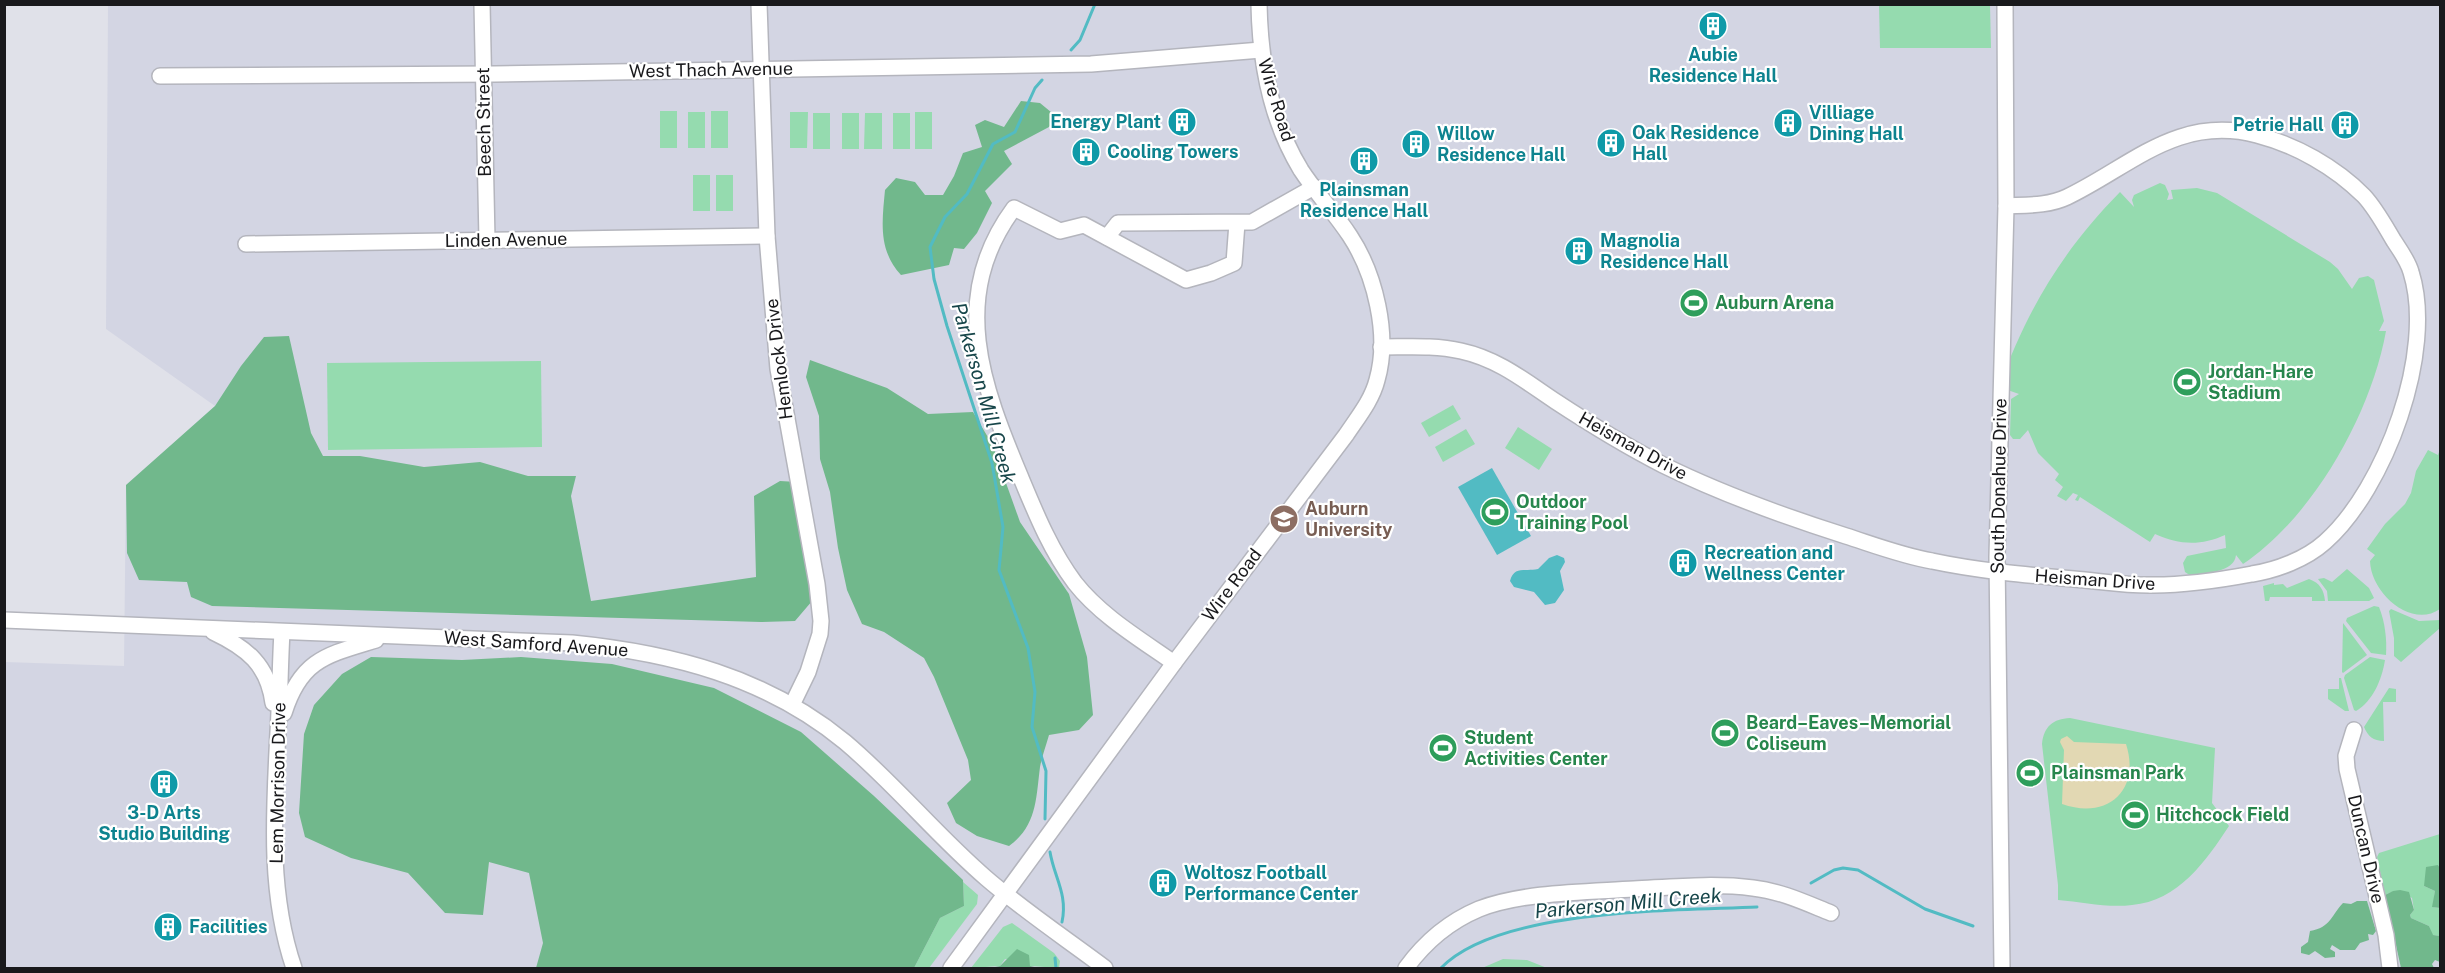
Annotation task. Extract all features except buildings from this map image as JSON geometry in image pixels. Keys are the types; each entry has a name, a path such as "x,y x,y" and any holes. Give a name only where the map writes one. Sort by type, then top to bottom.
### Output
{"street":[{"name":"Beech Street","path":"482,4 487,240"},
{"name":"Hemlock Drive","path":"759,4 767,236 778,369 817,584 821,621 820,634 808,672 792,705"},
{"name":"Wire Road","path":"951,969 1174,663 1357,419 1370,399 1377,381 1381,347 1376,303 1367,269 1351,237 1301,169 1285,136 1266,76 1261,50 1259,4"},
{"name":"South Donahue Drive","path":"2002,969 1997,572 2006,206 2005,4"},
{"name":"West Thach Avenue","path":"160,76 483,74 1092,64 1261,50"},
{"name":"Heisman Drive","path":"1381,347 1430,346 1454,349 1502,365 1593,425 1655,461 1711,488 1789,518 1911,556 1997,572 2152,586 2258,574 2290,563 2322,546 2348,519 2390,446 2406,399 2413,367 2417,304 2411,272 2366,198 2336,172 2296,148 2256,134 2210,131 2178,138 2145,151 2064,199 2038,205 2006,206"},
{"path":"1107,237 1118,223 1252,222 1314,187"},
{"path":"1174,663 1102,610 1076,584 1055,554 1000,428 986,384 978,348 976,311 980,274 999,228 1014,208 1060,231 1084,225 1186,280 1234,263 1237,223"},
{"name":"Linden Avenue","path":"246,244 767,236"},
{"name":"West Samford Avenue","path":"4,620 572,643 639,651 690,663 726,675 792,705 846,743 885,778 934,830 1006,893 1105,969"},
{"path":"204,628 246,651 259,665 271,685 278,730"},
{"name":"Lem Morrison Drive","path":"282,632 274,796 275,858 280,910 294,969"},
{"path":"278,730 296,681 310,666 336,652 389,636"},
{"name":"Duncan Drive","path":"2354,729 2346,756 2347,769 2386,935 2391,969"},
{"path":"1406,969 1420,949 1447,925 1480,909 1516,900 1588,891 1736,887 1782,894 1831,913"}],"shaded area":[{"name":"Auburn University","path":"108,5 2440,5 2440,968 5,968 5,662 124,666 126,485 215,406 106,329"}],"green space":[{"path":"1879,5 1990,5 1991,48 1880,48"},
{"path":"1021,101 1040,103 1057,117 1049,127 1004,151 1012,164 985,191 992,203 977,233 964,249 954,248 949,265 901,275 888,256 885,246 883,224 885,190 896,178 915,182 925,195 943,195 963,153 982,147 975,125 985,120 1004,127"},
{"path":"660,111 677,111 677,148 660,148"},
{"path":"711,111 728,111 728,148 711,148"},
{"path":"688,112 705,112 705,148 688,148"},
{"path":"790,112 808,112 807,148 790,148"},
{"path":"915,112 932,112 932,149 915,149"},
{"path":"813,113 830,113 830,149 813,149"},
{"path":"842,113 859,113 859,149 842,149"},
{"path":"865,113 882,113 882,149 864,149"},
{"path":"893,113 910,113 910,149 893,149"},
{"path":"693,175 710,175 710,211 693,211"},
{"path":"716,175 733,175 733,211 716,211"},
{"name":"Jordan-Hare Stadium","path":"2160,183 2165,185 2169,194 2167,200 2173,199 2171,190 2197,188 2217,193 2330,262 2352,289 2359,278 2368,276 2374,280 2384,321 2379,331 2386,331 2367,396 2353,429 2336,461 2293,519 2269,544 2243,564 2236,555 2234,561 2225,568 2191,576 2185,572 2183,563 2187,556 2226,548 2225,535 2216,539 2190,543 2155,534 2150,542 2080,497 2078,501 2075,500 2078,495 2073,493 2066,501 2057,496 2063,487 2055,480 2059,474 2038,453 2028,430 2020,439 2013,439 2010,435 2011,399 2019,394 1999,387 2034,307 2064,259 2099,214 2120,192 2134,207 2132,200 2134,195"},
{"path":"289,336 311,433 323,456 360,456 424,467 480,462 528,476 576,476 571,496 591,601 756,577 754,496 780,481 797,482 818,594 795,621 761,622 212,606 191,597 187,582 139,580 127,553 126,485 215,406 241,366 264,337"},
{"path":"810,360 887,388 928,414 973,412 992,444 1020,522 1069,594 1087,657 1093,715 1079,730 1049,735 1041,763 1034,811 1025,830 1009,846 977,836 956,823 947,803 971,780 968,760 934,677 924,658 884,632 862,624 847,590 830,492 820,459 819,416 806,377"},
{"path":"541,361 542,447 328,450 327,363"},
{"path":"1453,405 1461,419 1429,437 1421,423"},
{"path":"1518,427 1552,449 1539,470 1505,448"},
{"path":"1466,429 1475,444 1443,462 1435,447"},
{"path":"2440,449 2440,609 2429,614 2417,614 2405,611 2385,596 2372,573 2370,561 2375,555 2367,549 2385,524 2405,504 2411,493 2416,471 2428,450 2438,455"},
{"path":"2347,569 2369,588 2374,598 2369,601 2328,601 2327,591 2318,579 2324,578 2332,582"},
{"path":"2309,579 2321,587 2325,601 2312,601 2312,597 2270,597 2269,601 2265,601 2263,586 2274,583 2274,585 2283,584 2287,588"},
{"path":"2374,606 2379,607 2383,619 2386,655 2371,653 2346,621 2347,618"},
{"path":"2391,609 2419,621 2440,620 2440,628 2401,662 2394,656 2394,638 2389,611"},
{"path":"2343,623 2367,655 2343,673 2342,672"},
{"path":"371,657 462,660 521,657 612,664 714,688 801,732 874,796 963,880 964,906 940,918 914,968 536,968 543,943 529,873 489,862 483,915 445,913 408,873 351,858 305,837 299,813 304,734 314,705 342,674"},
{"path":"2370,657 2385,660 2384,667 2372,695 2356,711 2344,678"},
{"path":"2339,678 2341,678 2349,711 2345,711 2328,699 2328,689 2339,689"},
{"path":"2389,688 2396,689 2396,702 2383,702 2384,741 2380,741 2371,737 2364,727"},
{"name":"Hitchcock Field","path":"2070,718 2215,748 2212,803 2229,826 2211,853 2189,877 2163,896 2148,902 2123,906 2058,900 2042,744 2045,732 2050,725"},
{"path":"2440,834 2440,868 2438,865 2424,886 2435,891 2433,907 2440,908 2440,936 2432,935 2429,926 2411,918 2410,915 2414,910 2412,898 2399,891 2385,895 2377,857 2379,853"},
{"path":"2438,865 2440,868 2440,908 2432,907 2435,891 2424,886 2426,867"},
{"path":"963,882 978,895 977,904 929,968 914,968 940,918 964,906"},
{"path":"2400,890 2409,892 2414,910 2410,915 2411,918 2429,926 2433,935 2440,936 2440,962 2435,960 2432,964 2434,968 2401,968 2385,895"},
{"path":"2357,901 2367,901 2376,931 2373,935 2368,934 2369,940 2360,943 2355,950 2340,950 2332,945 2330,949 2335,952 2335,957 2325,958 2315,951 2309,955 2301,953 2301,947 2308,942 2310,931 2330,921 2343,903 2351,904"},
{"path":"1012,923 1054,953 1060,961 1059,968 1030,966 1028,962 1005,959 1000,966 971,968 1003,927"},
{"path":"1017,949 1029,955 1030,966 1039,968 990,968 1000,966"},
{"path":"1503,959 1527,960 1547,968 1482,968"}],"sand":[{"path":"2067,736 2074,742 2126,744 2129,775 2124,788 2116,798 2093,808 2078,808 2062,804 2064,750 2060,742"}],"water":[{"name":"Outdoor Training Pool","path":"1492,468 1531,536 1497,555 1458,487"},
{"path":"1557,555 1564,558 1565,562 1560,571 1564,590 1555,603 1545,605 1534,592 1514,587 1510,581 1517,571 1538,569 1549,558"}],"waterway":[{"name":"Parkerson Mill Creek","path":"1071,50 1080,40 1095,4"},
{"name":"Parkerson Mill Creek","path":"1042,80 1035,88 1015,132 993,144 967,194 945,217 930,247 934,279 947,326 992,463 1003,527 999,570 1028,648 1035,692 1032,727 1046,771 1045,819"},
{"name":"Parkerson Mill Creek","path":"1050,852 1062,894 1062,922"},
{"name":"Parkerson Mill Creek","path":"1811,883 1834,870 1843,868 1858,870 1925,909 1973,926"},
{"name":"Parkerson Mill Creek","path":"1441,968 1468,948 1503,934 1545,923 1636,912 1757,907"},
{"name":"Parkerson Mill Creek","path":"1055,958 1056,968"}],"place":[{"name":"Aubie Residence Hall","path":"1713,26"},
{"name":"Energy Plant","path":"1182,122"},
{"name":"Villiage Dining Hall","path":"1788,123"},
{"name":"Petrie Hall","path":"2345,125"},
{"name":"Oak Residence Hall","path":"1611,143"},
{"name":"Willow Residence Hall","path":"1416,144"},
{"name":"Cooling Towers","path":"1086,152"},
{"name":"Plainsman Residence Hall","path":"1364,161"},
{"name":"Magnolia Residence Hall","path":"1579,251"},
{"name":"Auburn Arena","path":"1694,303"},
{"name":"Jordan-Hare Stadium","path":"2187,382"},
{"name":"Outdoor Training Pool","path":"1495,512"},
{"name":"Auburn University","path":"1284,519"},
{"name":"Recreation and Wellness Center","path":"1683,563"},
{"name":"Beard–Eaves–Memorial Coliseum","path":"1725,733"},
{"name":"Student Activities Center","path":"1443,748"},
{"name":"Plainsman Park","path":"2030,773"},
{"name":"3-D Arts Studio Building","path":"164,784"},
{"name":"Hitchcock Field","path":"2135,815"},
{"name":"Woltosz Football Performance Center","path":"1163,883"},
{"name":"Facilities","path":"168,927"}]}
